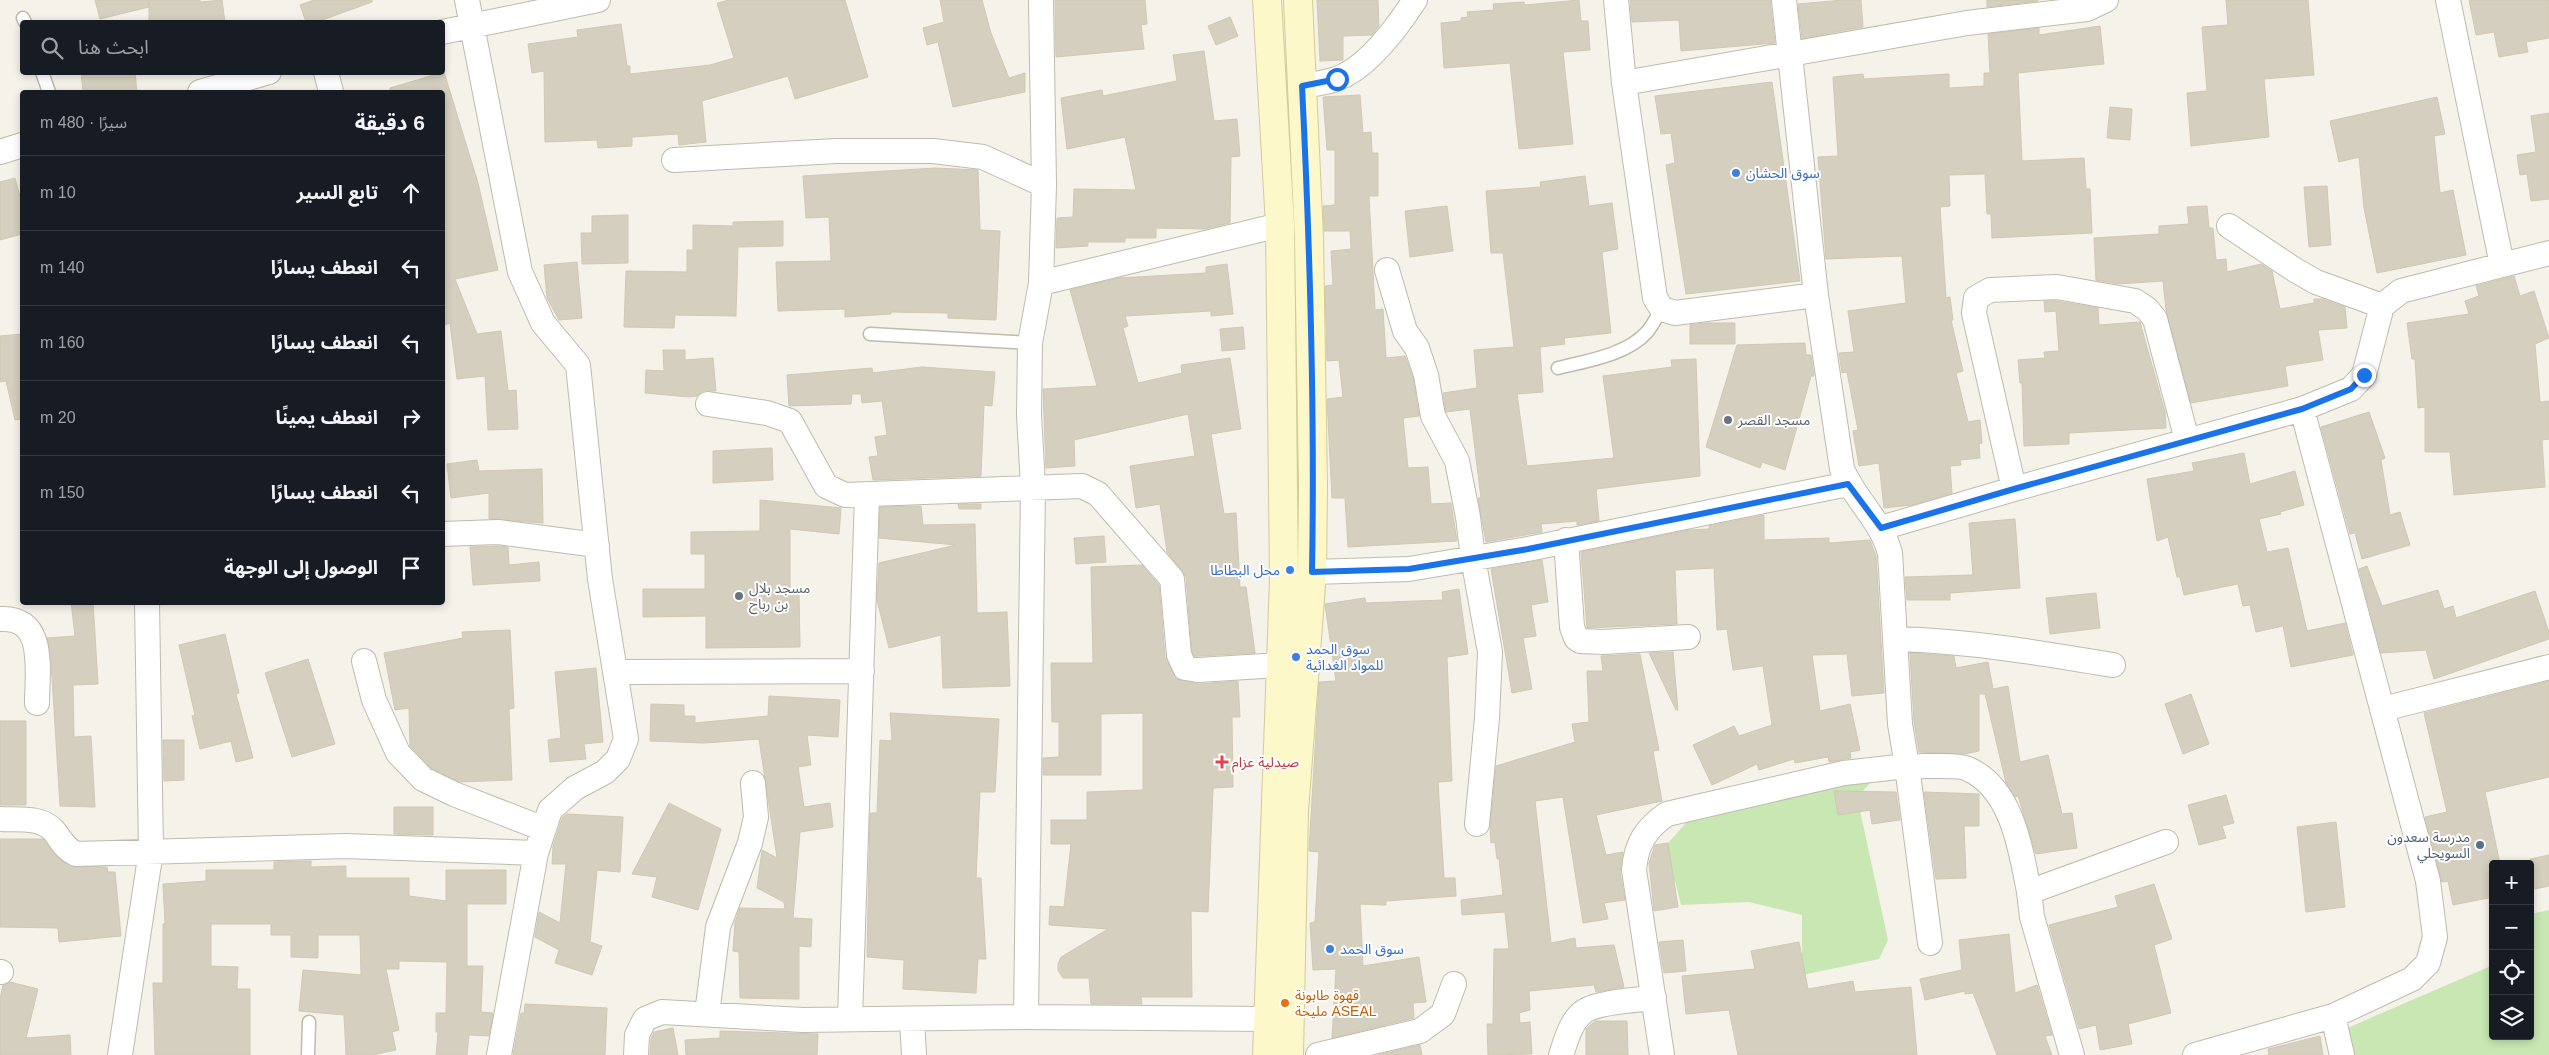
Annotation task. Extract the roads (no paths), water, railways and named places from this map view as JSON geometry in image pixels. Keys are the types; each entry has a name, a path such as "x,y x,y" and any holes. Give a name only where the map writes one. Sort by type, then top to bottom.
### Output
{"main road":[{"path":"1267,0 1280,226 1284,569 1267,1055"},
{"path":"1290,1055 1294,811 1312,572 1313,486 1309,278 1298,0"}],"street":[{"path":"467,0 520,272 543,324 578,365 596,545 626,739 618,759 605,772 575,788 550,810 536,853 500,1055"},
{"path":"445,32 598,0"},
{"path":"1026,1017 1033,486 1029,415 1030,343 1041,283 1044,185 1040,0"},
{"path":"1302,86 1337,79 1361,65 1388,36 1415,0"},
{"path":"1616,0 1624,83 1656,298 1662,308 1675,313 1816,295"},
{"path":"1784,0 1788,53 1816,295 1840,454 1848,484 1881,528 1890,553 1900,724 1930,943"},
{"path":"1624,83 2057,6 2094,7 2106,0"},
{"path":"2448,0 2502,265"},
{"path":"207,90 259,75"},
{"path":"327,75 330,90"},
{"path":"0,152 20,146"},
{"path":"674,160 836,150 933,151 983,157 1044,185"},
{"path":"1041,283 1280,226"},
{"path":"2229,226 2316,282 2382,306"},
{"path":"1881,528 2302,409 2351,389 2364,375 2382,306 2401,291 2549,253"},
{"path":"1387,270 1405,331 1417,348 1426,375 1433,416 1457,462 1490,652 1487,718 1477,824"},
{"path":"2014,489 1974,313 1976,298 1990,290 2057,287 2135,301 2147,309 2155,319 2187,440"},
{"path":"708,404 767,413 790,421 826,486 845,495 1033,486 1082,486 1098,494 1146,546 1172,579 1180,655 1185,668 1198,670 1282,665"},
{"path":"2195,1055 2333,1016 2412,979 2428,963 2435,937 2428,881 2302,409"},
{"path":"1312,572 1409,569 1848,484"},
{"path":"850,1019 866,495"},
{"path":"445,534 498,532 596,545"},
{"path":"1566,540 1572,627 1576,638 1580,641 1595,643 1688,637"},
{"path":"120,1055 152,851 147,605"},
{"path":"0,619 10,619 27,627 37,646 37,703"},
{"path":"1896,639 1939,640 2113,664"},
{"path":"364,661 374,700 398,753 423,778 454,794 544,829"},
{"path":"2383,709 2549,667"},
{"path":"615,672 862,671"},
{"path":"1662,1055 1634,870 1639,843 1656,822 1667,814 1844,773 1907,766 1966,768 1989,781 2005,808 2021,849 2032,917 2072,1055"},
{"path":"707,1014 718,927 750,843 756,817 753,783"},
{"path":"0,819 42,822 48,826 70,851 76,854 345,846 536,853"},
{"path":"2029,892 2166,842"},
{"path":"1318,1055 1420,1032 1443,1014 1454,984"},
{"path":"1562,1055 1569,1031 1582,1013 1600,1006 1654,998"},
{"path":"636,1055 637,1036 645,1019 662,1012 803,1020 1026,1017 1268,1019"},
{"path":"2333,1016 2342,1055"},
{"path":"912,1019 914,1055"}],"lane":[{"path":"43,75 48,90"},
{"path":"1558,368 1594,360 1628,346 1647,332 1662,308"},
{"path":"870,334 1030,343"},
{"path":"308,1055 309,1022"}],"place":[{"name":"سوق الحشان","path":"1736,173"},
{"name":"مسجد القصر","path":"1728,420"},
{"name":"محل البطاطا","path":"1290,570"},
{"name":"مسجد بلال بن رباح","path":"739,596"},
{"name":"سوق الحمد للمواد الغدائية","path":"1296,657"},
{"name":"صيدلية عزام","path":"1222,762"},
{"name":"مدرسة سعدون السويحلي","path":"2480,845"},
{"name":"سوق الحمد","path":"1330,949"},
{"name":"قهوة طابونة مليحة ASEAL","path":"1285,1003"}]}
